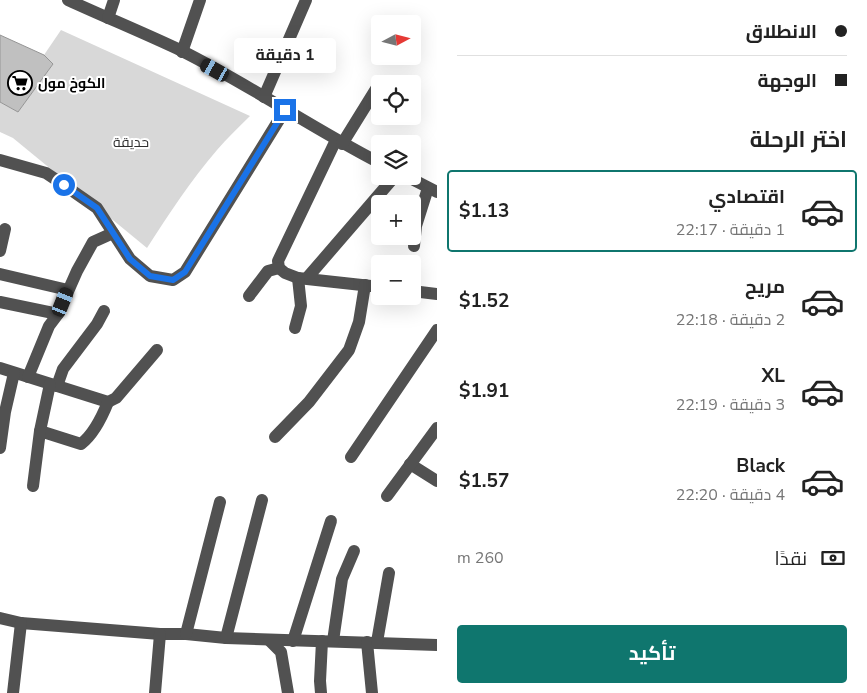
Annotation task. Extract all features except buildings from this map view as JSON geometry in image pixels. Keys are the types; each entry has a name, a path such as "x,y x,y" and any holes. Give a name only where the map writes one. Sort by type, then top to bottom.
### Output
{"street":[{"path":"68,0 182,52 371,158"},
{"path":"108,18 114,0"},
{"path":"182,52 200,0"},
{"path":"264,97 306,0"},
{"path":"371,96 339,142 278,262 279,268 285,273 303,278 371,286"},
{"path":"0,160 46,173 97,208 130,259 150,276 173,280 185,272 285,110"},
{"path":"414,246 416,226 434,188 421,182"},
{"path":"295,328 301,306 303,278 387,185"},
{"path":"0,251 5,229"},
{"path":"28,377 49,326 58,314 93,242 113,232"},
{"path":"249,296 268,271 279,268"},
{"path":"0,274 68,290"},
{"path":"275,437 309,402 349,350 359,322 365,285"},
{"path":"421,292 437,294"},
{"path":"0,302 58,314"},
{"path":"33,486 40,431 54,385 63,369 98,324 104,311"},
{"path":"351,457 437,330"},
{"path":"0,368 108,402 116,398 157,350"},
{"path":"0,448 5,412 14,373"},
{"path":"40,431 81,444 103,417 108,402"},
{"path":"387,496 437,428"},
{"path":"410,464 437,481"},
{"path":"226,638 262,500"},
{"path":"186,634 220,502"},
{"path":"294,641 331,521"},
{"path":"321,693 320,681 327,641 342,578 354,551"},
{"path":"372,693 372,642 390,574"},
{"path":"0,618 21,623 160,634 294,641 437,645"},
{"path":"13,693 21,623"},
{"path":"155,693 160,634"},
{"path":"269,640 281,652 288,693"}],"green space":[{"name":"حديقة","path":"61,30 250,116 198,173 147,248 13,138 0,132 0,102 18,112 53,64 44,55"}],"place":[{"name":"الكوخ مول","path":"20,83"}],"route":[{"path":"64,185 97,208 130,259 150,276 173,280 185,272 285,110"}]}
